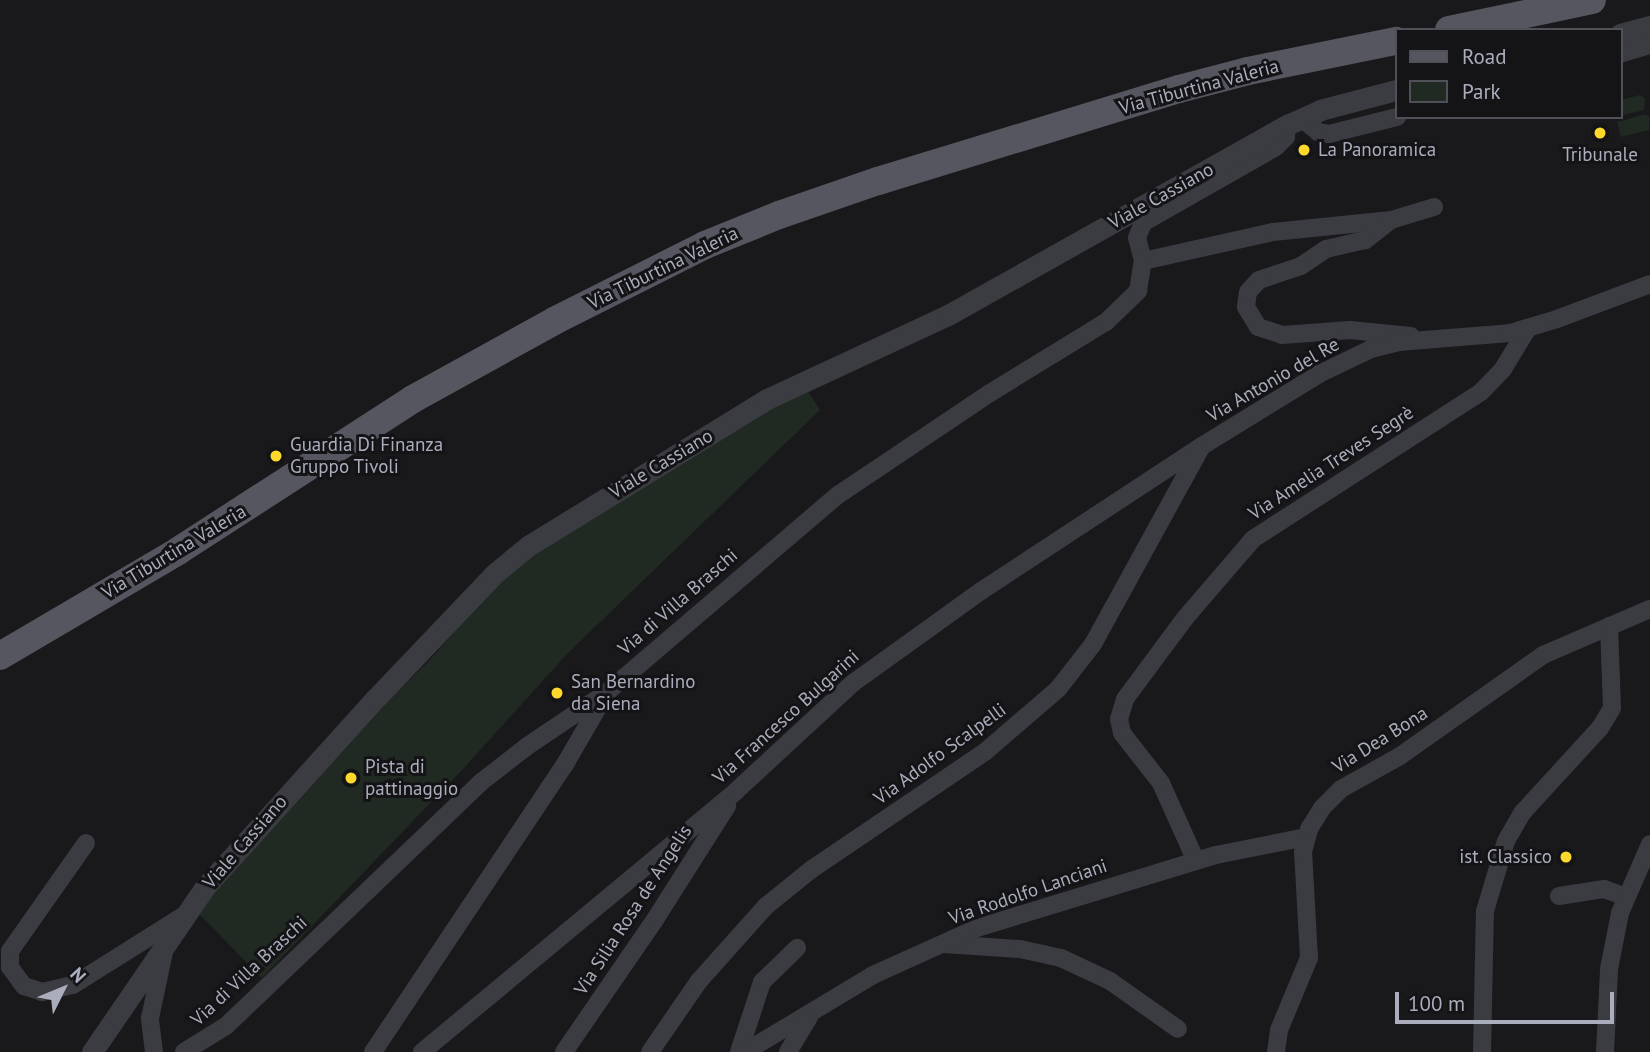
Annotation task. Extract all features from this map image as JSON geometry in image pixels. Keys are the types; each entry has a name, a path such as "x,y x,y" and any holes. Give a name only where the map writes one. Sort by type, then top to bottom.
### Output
{"main road":[{"path":"1459,28 1592,0"},
{"name":"Via Tiburtina Valeria","path":"0,656 178,551 424,394 556,320 705,245 779,215 878,181 1180,89 1248,71 1394,41"}],"street":[{"path":"1622,33 1650,26"},
{"path":"1622,53 1650,45"},
{"name":"Viale Cassiano","path":"92,1052 205,887 320,758 494,574 528,546 767,399 948,315 1294,121 1394,91"},
{"path":"1294,121 1329,134 1394,118"},
{"name":"Via di Villa Braschi","path":"184,1052 226,1026 488,776 606,694 838,495 990,393 1106,322 1138,290 1143,261 1137,238 1143,223 1276,147 1286,137 1294,121"},
{"path":"1143,261 1273,232 1391,220 1434,207"},
{"path":"1391,220 1365,240 1326,249 1301,266 1259,280 1248,292 1246,307 1251,320 1261,328 1282,335 1350,330 1388,331 1421,340"},
{"name":"Via Antonio del Re","path":"1202,446 1332,366 1376,348 1421,340 1488,336 1528,328 1650,284"},
{"name":"Via Amelia Treves Segrè","path":"1196,861 1161,783 1122,733 1119,719 1125,699 1186,617 1253,539 1481,392 1503,369 1528,328"},
{"name":"Via Francesco Bulgarini","path":"422,1052 736,791 853,683 915,636 1202,446"},
{"name":"Via Adolfo Scalpelli","path":"650,1052 699,981 766,906 812,869 979,756 1058,689 1093,643 1202,446"},
{"name":"Via Dea Bona","path":"1276,1052 1279,1030 1309,958 1303,868 1306,837 1319,812 1341,789 1399,756 1543,655 1650,609"},
{"path":"1482,1052 1485,911 1506,841 1523,812 1600,728 1612,708 1609,625"},
{"path":"373,1052 570,756 606,694"},
{"name":"Via Silia Rosa de Angelis","path":"564,1052 656,918 736,791"},
{"name":"Via Rodolfo Lanciani","path":"745,1052 873,975 977,928 1196,861 1306,837"},
{"path":"86,844 10,951 10,967 24,986 42,992 73,985 184,915"},
{"path":"1605,1052 1609,968 1621,909 1650,844"},
{"path":"1559,896 1604,889 1626,897"},
{"path":"941,944 1020,949 1061,958 1110,981 1178,1029"},
{"path":"154,1052 150,1042 151,1011 165,945"},
{"path":"739,1052 762,982 797,948"},
{"path":"788,1052 811,1014"}],"green space":[{"path":"1640,95 1645,98 1644,110 1622,116 1622,100"},
{"path":"1646,114 1650,118 1649,130 1621,137 1617,122"},
{"path":"806,388 820,410 568,653 463,769 262,978 196,911 347,740 428,662 512,566"}],"place":[{"name":"Tribunale","path":"1600,133"},
{"name":"La Panoramica","path":"1304,150"},
{"name":"Guardia Di Finanza Gruppo Tivoli","path":"276,456"},
{"name":"San Bernardino da Siena","path":"557,693"},
{"name":"Pista di pattinaggio","path":"351,778"},
{"name":"ist. Classico","path":"1566,857"}]}
